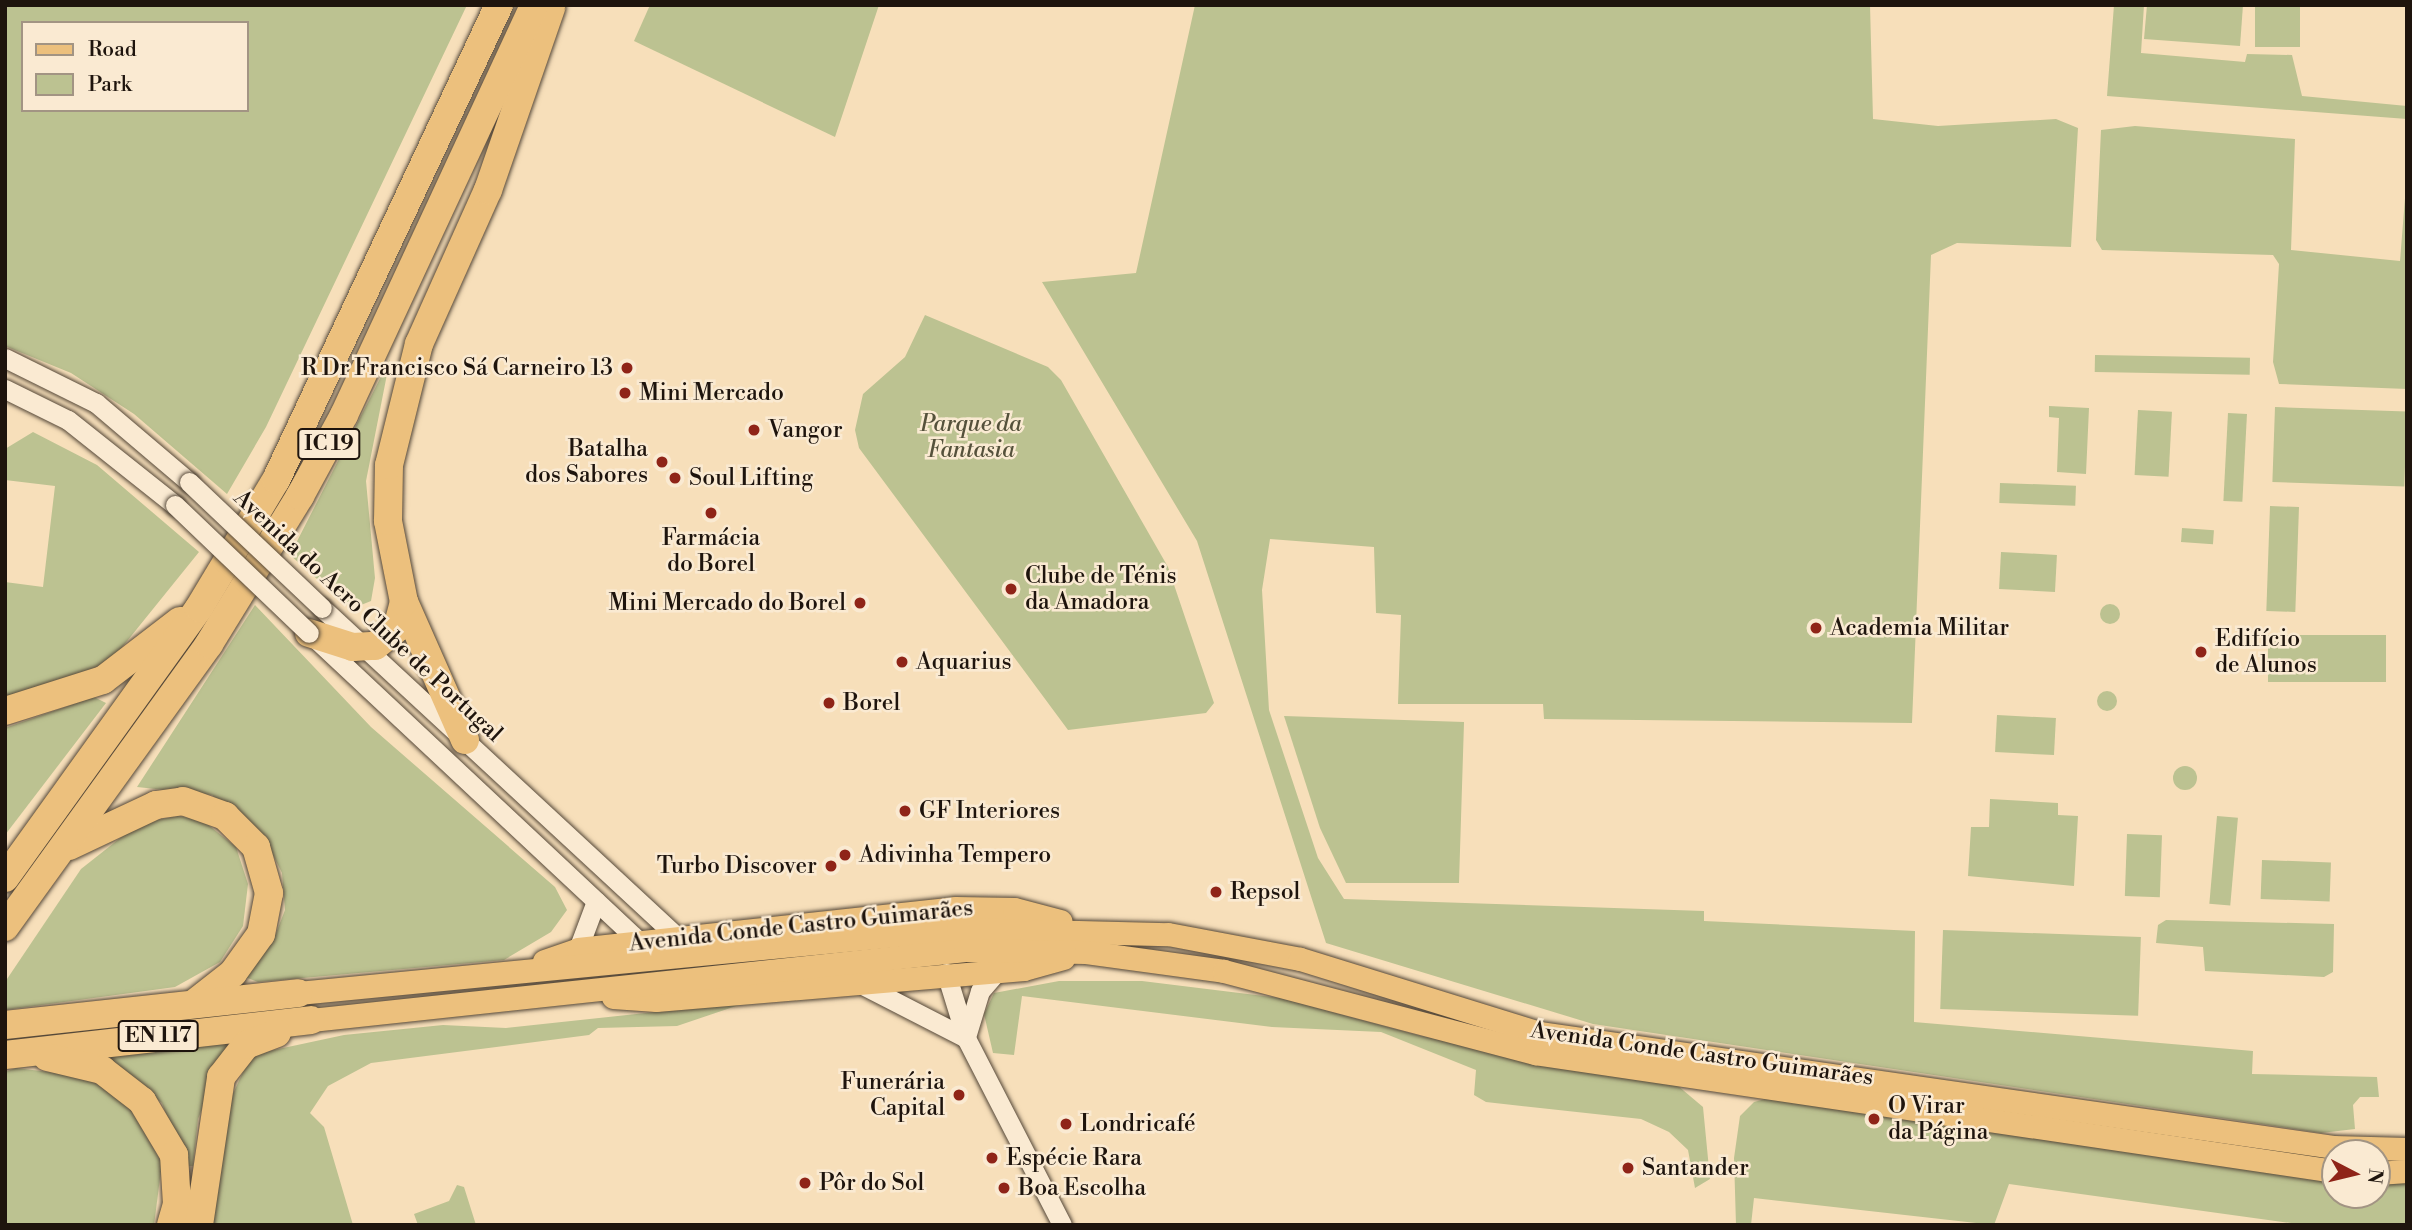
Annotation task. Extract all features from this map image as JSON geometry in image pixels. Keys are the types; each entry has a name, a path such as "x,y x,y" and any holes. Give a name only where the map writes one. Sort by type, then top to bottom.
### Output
{"highway":[{"name":"IC 19","path":"5,878 199,608 323,387 499,5"},
{"name":"IC 19","path":"5,927 209,644 300,496 344,415 534,5"},
{"path":"465,740 404,602 391,543 389,465 403,391 503,153 552,5"},
{"path":"316,621 366,648 393,634 404,602"},
{"path":"5,711 103,680 199,608"},
{"path":"63,849 156,805 183,801 241,829 256,847 269,892 261,934 233,973 196,1002"},
{"name":"EN 117","path":"5,1025 196,1002 298,993"},
{"path":"198,1225 221,1077 229,1060 246,1045 311,1020"},
{"name":"EN 117","path":"5,1056 311,1020"},
{"path":"5,1056 78,1062 102,1070 142,1101 174,1156 177,1204 171,1225"}],"main road":[{"name":"Avenida Conde Castro Guimarães","path":"311,1020 563,993 854,980 1014,909 1090,929 1168,934 1300,959 1539,1033 1757,1062 2333,1147 2395,1149"},
{"name":"Avenida Conde Castro Guimarães","path":"514,973 578,948 640,942 939,942 1086,952 1224,971 1535,1053 1729,1084 2321,1169"},
{"path":"640,942 686,988"},
{"name":"Avenida Conde Castro Guimarães","path":"298,993 658,958 688,942"},
{"path":"686,988 688,942"},
{"name":"Avenida Conde Castro Guimarães","path":"686,988 939,942 998,970 1086,952"},
{"path":"1729,1084 1738,1070 1757,1062"}],"street":[{"name":"Avenida do Aero Clube de Portugal","path":"5,358 96,403 189,482 316,621 561,869 640,942"},
{"name":"Avenida do Aero Clube de Portugal","path":"5,388 68,420 316,621"},
{"name":"Avenida do Aero Clube de Portugal","path":"366,648 581,848 688,942"},
{"path":"561,869 581,848"},
{"path":"578,948 596,901"},
{"path":"939,942 966,1038 1062,1225"},
{"path":"966,1038 980,991 998,970"},
{"path":"854,980 966,1038"}],"green space":[{"path":"5,5 467,5 266,427 227,494 134,414 71,373 5,346"},
{"path":"650,5 879,5 835,137 634,41"},
{"path":"1195,5 1870,5 1873,119 1938,126 2056,119 2078,128 2071,247 1957,243 1931,255 1912,723 1544,719 1543,704 1398,704 1401,615 1376,613 1374,547 1270,539 1262,590 1269,710 1318,858 1344,899 1704,911 1704,921 1915,931 1914,1022 2253,1051 2252,1074 2377,1077 2379,1097 2360,1097 2353,1105 2355,1129 2321,1133 1593,1024 1326,943 1197,541 1042,282 1136,273"},
{"path":"2114,5 2144,5 2141,53 2245,62 2247,54 2292,55 2302,96 2407,106 2407,119 2107,96"},
{"path":"2147,5 2243,5 2240,46 2144,39"},
{"path":"2255,5 2300,5 2300,47 2255,47"},
{"path":"2135,126 2295,139 2291,250 2400,261 2407,173 2407,389 2279,384 2273,362 2279,264 2273,255 2102,250 2096,240 2101,130"},
{"name":"Parque da Fantasia","path":"925,315 1048,367 1061,380 1168,567 1214,703 1206,713 1068,730 859,448 855,430 863,394 905,357"},
{"path":"2095,355 2250,358 2250,375 2095,372"},
{"path":"390,359 366,481 375,578 371,601 351,609 290,555"},
{"path":"2049,406 2089,408 2086,474 2057,472 2059,418 2049,417"},
{"path":"2275,407 2407,412 2404,487 2272,482"},
{"path":"2138,410 2172,412 2169,477 2135,475"},
{"path":"2228,413 2247,414 2242,502 2223,501"},
{"path":"33,432 97,465 199,552 111,661 82,678 5,701 5,582 43,587 55,486 5,480 5,449"},
{"path":"2000,483 2076,486 2075,506 1999,503"},
{"path":"2270,506 2299,507 2295,612 2266,611"},
{"path":"2182,528 2214,530 2213,544 2181,542"},
{"path":"2001,552 2057,555 2055,592 1999,589"},
{"path":"2106,604 2114,604 2120,614 2114,624 2106,624 2100,618 2100,610"},
{"path":"255,605 371,727 555,887 567,910 551,932 504,960 258,982 245,977 273,941 285,910 282,873 268,845 212,795 137,787"},
{"path":"2268,635 2386,635 2386,682 2268,682"},
{"path":"2107,691 2114,694 2117,701 2114,708 2107,711 2100,708 2097,701 2100,694"},
{"path":"94,697 106,703 5,835 5,728"},
{"path":"1997,715 2056,718 2054,755 1995,752"},
{"path":"1284,716 1464,722 1459,883 1346,883 1320,828"},
{"path":"2185,766 2196,773 2197,778 2190,789 2185,790 2174,783 2173,778 2180,767"},
{"path":"1990,799 2058,803 2058,815 2078,816 2074,886 1968,876 1971,827 1989,827"},
{"path":"177,816 202,820 236,847 248,884 243,926 220,962 175,987 5,1010 5,982 81,869 138,824"},
{"path":"2217,816 2238,818 2230,905 2209,904"},
{"path":"2127,834 2162,835 2160,897 2125,896"},
{"path":"2262,860 2331,862 2330,901 2261,899"},
{"path":"2166,920 2334,924 2333,972 2324,977 2205,971 2203,947 2156,943 2158,925"},
{"path":"1943,930 2141,937 2138,1016 1940,1009"},
{"path":"1059,981 1142,981 1280,998 1421,1036 1677,1085 1703,1107 1710,1179 1695,1188 1688,1150 1669,1132 1641,1119 1486,1102 1474,1095 1476,1070 1381,1032 1272,1027 1022,996 1014,1055 993,1053 984,1014 994,993"},
{"path":"748,1002 677,1026 598,1028 589,1035 371,1063 328,1086 310,1113 324,1127 353,1225 207,1225 231,1098 251,1055 344,1035 443,1025 506,1028"},
{"path":"229,1042 198,1119 193,1166 184,1166 162,1103 99,1054"},
{"path":"16,1068 82,1076 125,1100 162,1163 154,1225 5,1225 5,1072"},
{"path":"1773,1097 2321,1172 2321,1209 2391,1209 2391,1178 2407,1177 2407,1225 2305,1225 2009,1184 1994,1225 1754,1198 1751,1225 1736,1225 1734,1158 1740,1116 1754,1102"},
{"path":"457,1185 464,1187 476,1225 418,1225 414,1214 449,1201"}],"place":[{"name":"R Dr Francisco Sá Carneiro 13","path":"627,368"},
{"name":"Mini Mercado","path":"625,393"},
{"name":"Vangor","path":"754,430"},
{"name":"Batalha dos Sabores","path":"662,462"},
{"name":"Soul Lifting","path":"675,478"},
{"name":"Farmácia do Borel","path":"711,513"},
{"name":"Clube de Ténis da Amadora","path":"1011,589"},
{"name":"Mini Mercado do Borel","path":"860,603"},
{"name":"Academia Militar","path":"1816,628"},
{"name":"Edifício de Alunos","path":"2201,652"},
{"name":"Aquarius","path":"902,662"},
{"name":"Borel","path":"829,703"},
{"name":"GF Interiores","path":"905,811"},
{"name":"Adivinha Tempero","path":"845,855"},
{"name":"Turbo Discover","path":"831,866"},
{"name":"Repsol","path":"1216,892"},
{"name":"Funerária Capital","path":"959,1095"},
{"name":"O Virar da Página","path":"1874,1119"},
{"name":"Londricafé","path":"1066,1124"},
{"name":"Espécie Rara","path":"992,1158"},
{"name":"Santander","path":"1628,1168"},
{"name":"Pôr do Sol","path":"805,1183"},
{"name":"Boa Escolha","path":"1004,1188"}]}
